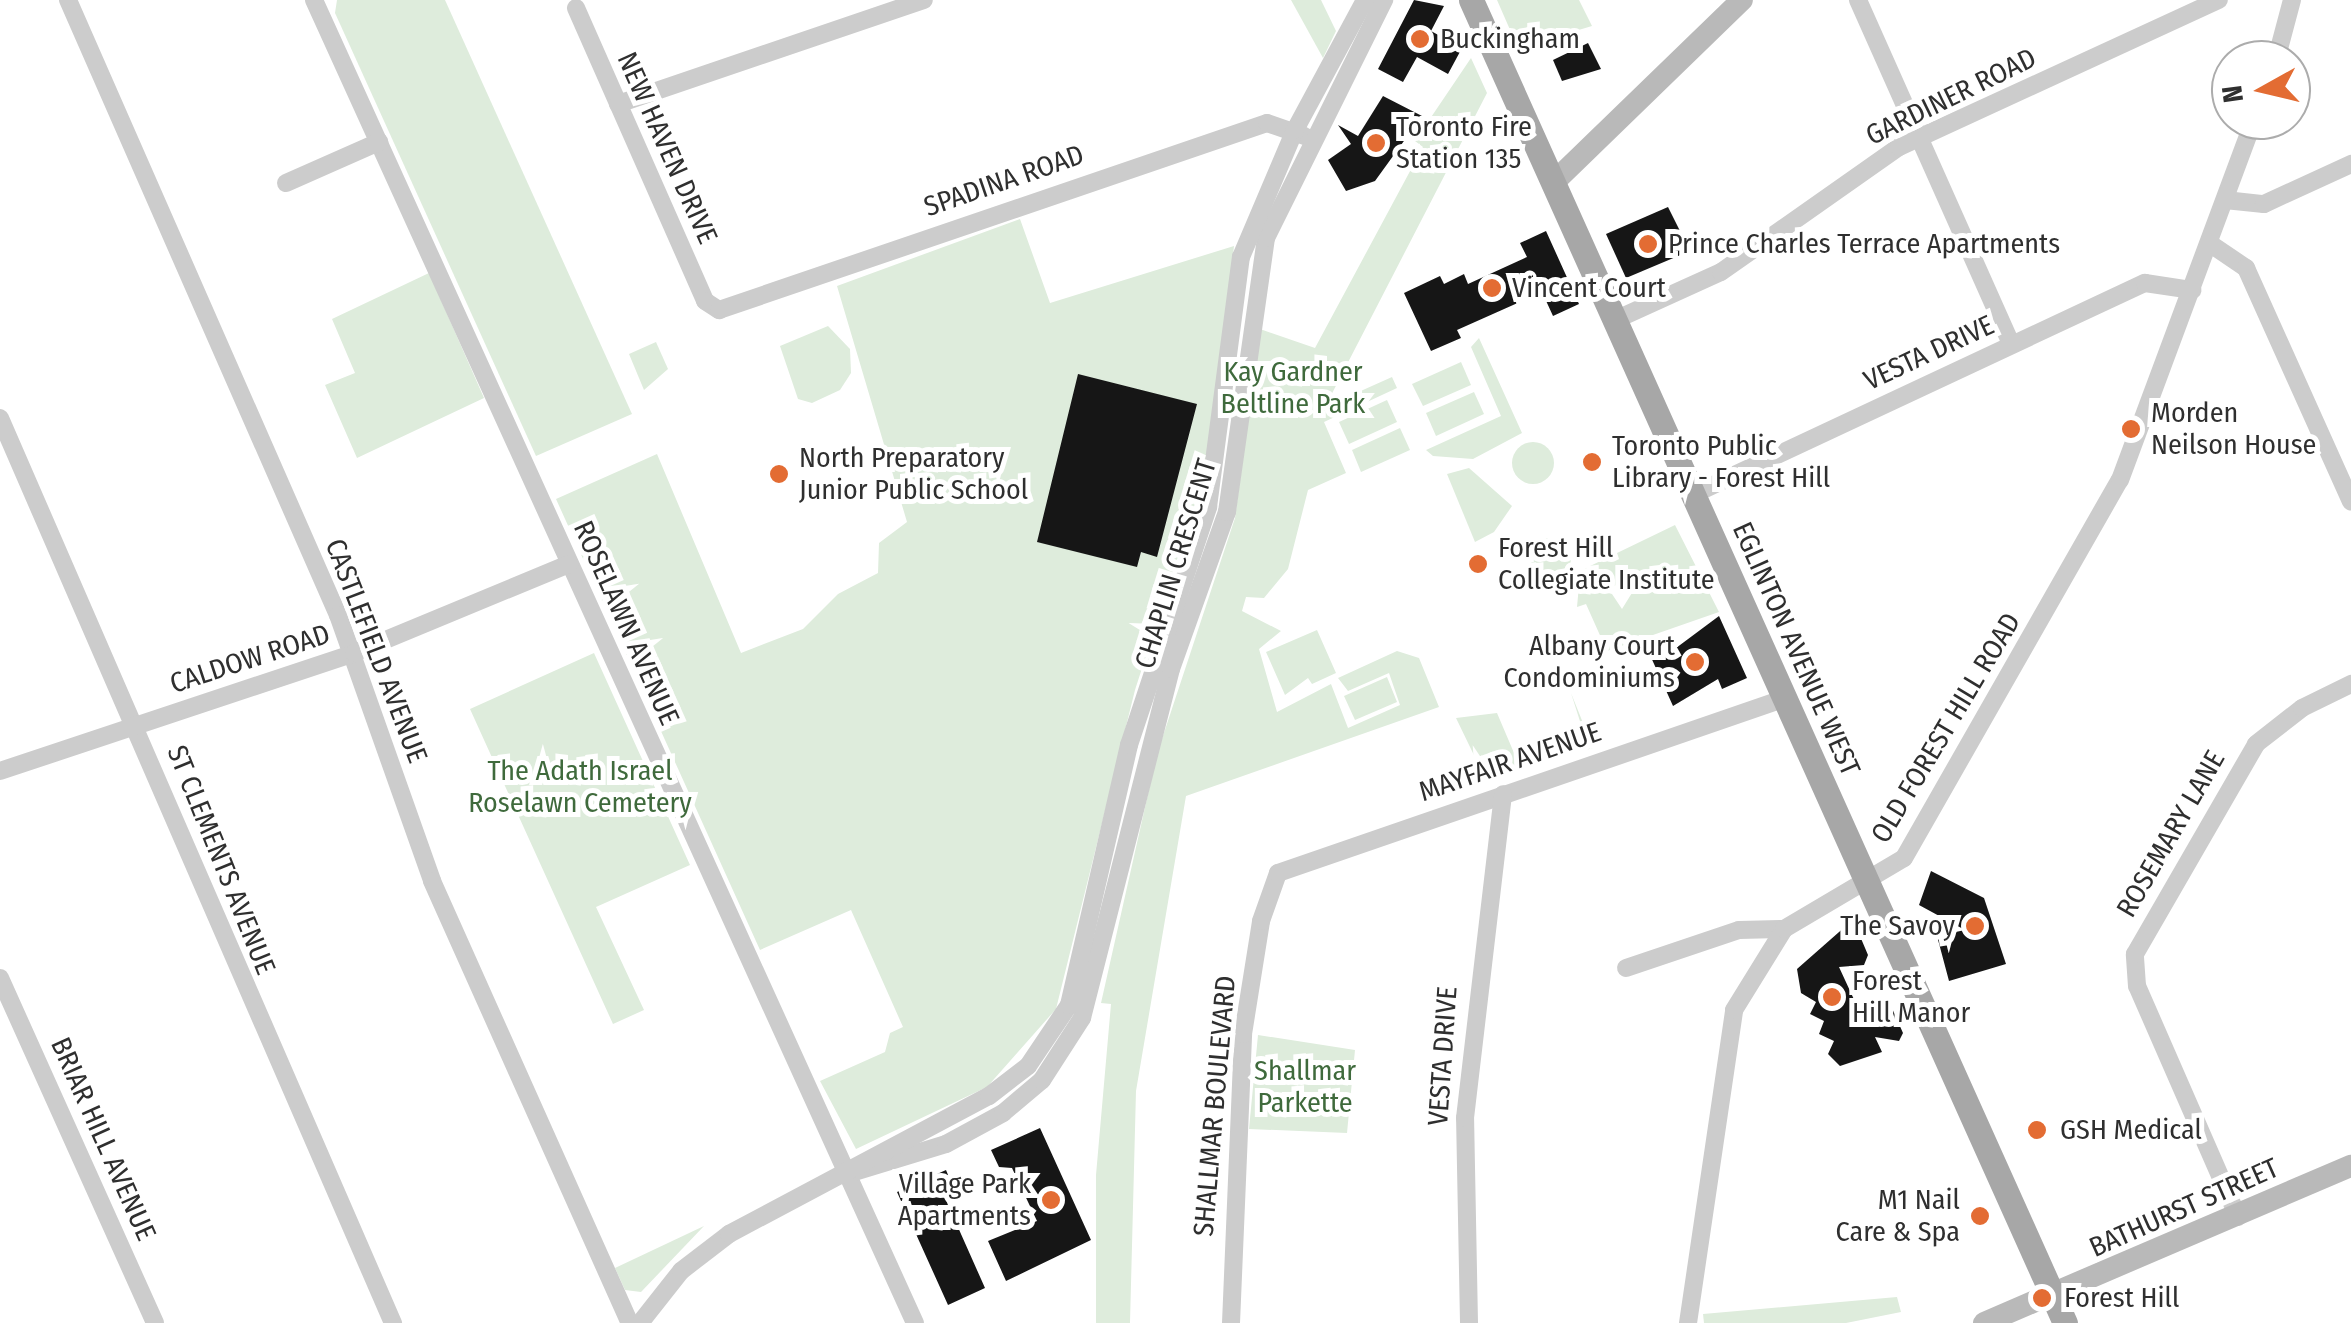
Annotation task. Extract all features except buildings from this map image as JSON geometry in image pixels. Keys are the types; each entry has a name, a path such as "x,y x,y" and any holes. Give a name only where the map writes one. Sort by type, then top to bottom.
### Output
{"main road":[{"path":"1552,184 1742,0"},
{"name":"EGLINTON AVENUE WEST","path":"1475,9 2066,1323"},
{"name":"BATHURST STREET","path":"1984,1323 2054,1298 2351,1166"}],"street":[{"name":"CASTLEFIELD AVENUE","path":"68,0 354,654 426,866 630,1323"},
{"name":"ROSELAWN AVENUE","path":"314,0 915,1323"},
{"path":"618,104 924,0"},
{"name":"CHAPLIN CRESCENT","path":"640,1323 681,1271 728,1234 848,1174 989,1096 1028,1066 1056,1031 1080,977 1129,745 1208,507 1241,256 1296,130 1365,0"},
{"name":"CHAPLIN CRESCENT","path":"848,1174 946,1144 1042,1080 1098,979 1148,752 1227,512 1266,238 1384,0"},
{"path":"1858,0 2011,344"},
{"name":"GARDINER ROAD","path":"1615,320 1721,272 1921,139 2219,0"},
{"path":"2281,40 2292,0"},
{"name":"NEW HAVEN DRIVE","path":"576,8 711,308"},
{"name":"SPADINA ROAD","path":"711,308 1267,123 1296,130"},
{"path":"1296,130 1313,142"},
{"name":"OLD FOREST HILL ROAD","path":"1688,1322 1727,1036 1754,968 1784,929 1904,858 2090,539 2145,422 2247,140"},
{"path":"286,183 379,142"},
{"path":"2225,200 2264,204 2351,164"},
{"path":"2209,243 2246,268 2342,459 2351,502"},
{"name":"VESTA DRIVE","path":"1694,494 2145,283 2192,290"},
{"name":"ST CLEMENTS AVENUE","path":"0,418 137,724 178,840 393,1323"},
{"name":"CALDOW ROAD","path":"0,771 354,654 569,564"},
{"name":"ROSEMARY LANE","path":"2238,1216 2136,986 2135,954 2256,744 2349,692"},
{"name":"MAYFAIR AVENUE","path":"1266,894 1289,866 1786,698"},
{"path":"1129,745 1148,752"},
{"name":"VESTA DRIVE","path":"1469,1323 1467,1086 1503,794"},
{"name":"SHALLMAR BOULEVARD","path":"1232,1323 1237,1104 1266,894"},
{"path":"1626,968 1738,930 1784,929"},
{"name":"BRIAR HILL AVENUE","path":"0,978 155,1323"}],"green space":[{"path":"337,0 445,0 632,414 536,456 335,13"},
{"path":"1291,0 1321,0 1336,31 1323,58"},
{"path":"1497,0 1579,0 1592,26 1518,48"},
{"name":"Kay Gardner Beltline Park","path":"1471,58 1487,93 1325,407 1392,377 1397,388 1324,422 1346,473 1308,490 1288,569 1264,598 1246,597 1242,611 1281,631 1259,649 1277,712 1331,684 1348,728 1400,705 1389,673 1348,691 1338,678 1397,651 1419,658 1439,707 1186,796 1136,1091 1130,1323 1096,1323 1096,1175 1111,1004 1101,1003 1157,754 1235,518 1260,329 1315,348 1423,147 1415,141"},
{"path":"1020,219 1050,303 1234,246 1210,457 1135,690 1056,1009 987,1087 856,1149 820,1081 885,1052 890,1033 903,1027 851,910 760,950 556,499 657,454 741,653 803,629 838,594 878,573 879,543 907,522 837,286"},
{"path":"429,273 484,398 357,458 325,385 355,373 332,319"},
{"path":"828,326 850,349 851,373 840,390 812,403 798,399 780,346"},
{"path":"1479,338 1522,433 1473,459 1433,456 1426,450 1501,416 1471,347"},
{"path":"656,342 668,369 644,390 629,354"},
{"path":"1461,362 1471,385 1423,406 1412,384"},
{"path":"1474,392 1484,414 1436,436 1426,413"},
{"path":"1387,400 1397,422 1349,444 1339,422"},
{"path":"1400,428 1410,450 1361,472 1352,450"},
{"path":"1533,442 1548,448 1554,463 1548,478 1533,484 1518,478 1512,463 1518,448"},
{"path":"1469,468 1512,506 1494,532 1475,542 1447,474"},
{"path":"1675,525 1719,612 1607,651 1586,604 1577,607 1579,585 1612,594 1622,609 1635,588 1622,575 1612,591 1581,582 1586,568"},
{"path":"1551,538 1565,544 1571,558 1565,572 1551,578 1537,572 1531,558 1537,544"},
{"path":"1317,630 1336,673 1312,684 1308,678 1285,695 1266,652"},
{"name":"The Adath Israel Roselawn Cemetery","path":"594,653 690,865 596,907 644,1010 613,1024 470,709"},
{"path":"1387,677 1397,702 1355,720 1344,696"},
{"path":"1571,693 1593,748 1485,778 1456,718 1497,713 1520,767 1585,737"},
{"name":"Shallmar Parkette","path":"1258,1035 1355,1050 1347,1133 1249,1129"},
{"path":"704,1226 641,1292 625,1290 615,1268"},
{"path":"1897,1297 1901,1312 1846,1323 1704,1323 1703,1314"}],"place":[{"name":"Buckingham","path":"1420,39"},
{"name":"Toronto Fire Station 135","path":"1376,143"},
{"name":"Prince Charles Terrace Apartments","path":"1648,244"},
{"name":"Vincent Court","path":"1492,288"},
{"name":"Morden Neilson House","path":"2131,429"},
{"name":"Toronto Public Library - Forest Hill","path":"1592,462"},
{"name":"North Preparatory Junior Public School","path":"779,474"},
{"name":"Forest Hill Collegiate Institute","path":"1478,564"},
{"name":"Albany Court Condominiums","path":"1695,662"},
{"name":"The Savoy","path":"1975,926"},
{"name":"Forest Hill Manor","path":"1832,997"},
{"name":"GSH Medical","path":"2037,1130"},
{"name":"Village Park Apartments","path":"1051,1200"},
{"name":"M1 Nail Care & Spa","path":"1980,1216"},
{"name":"Forest Hill","path":"2042,1298"}]}
